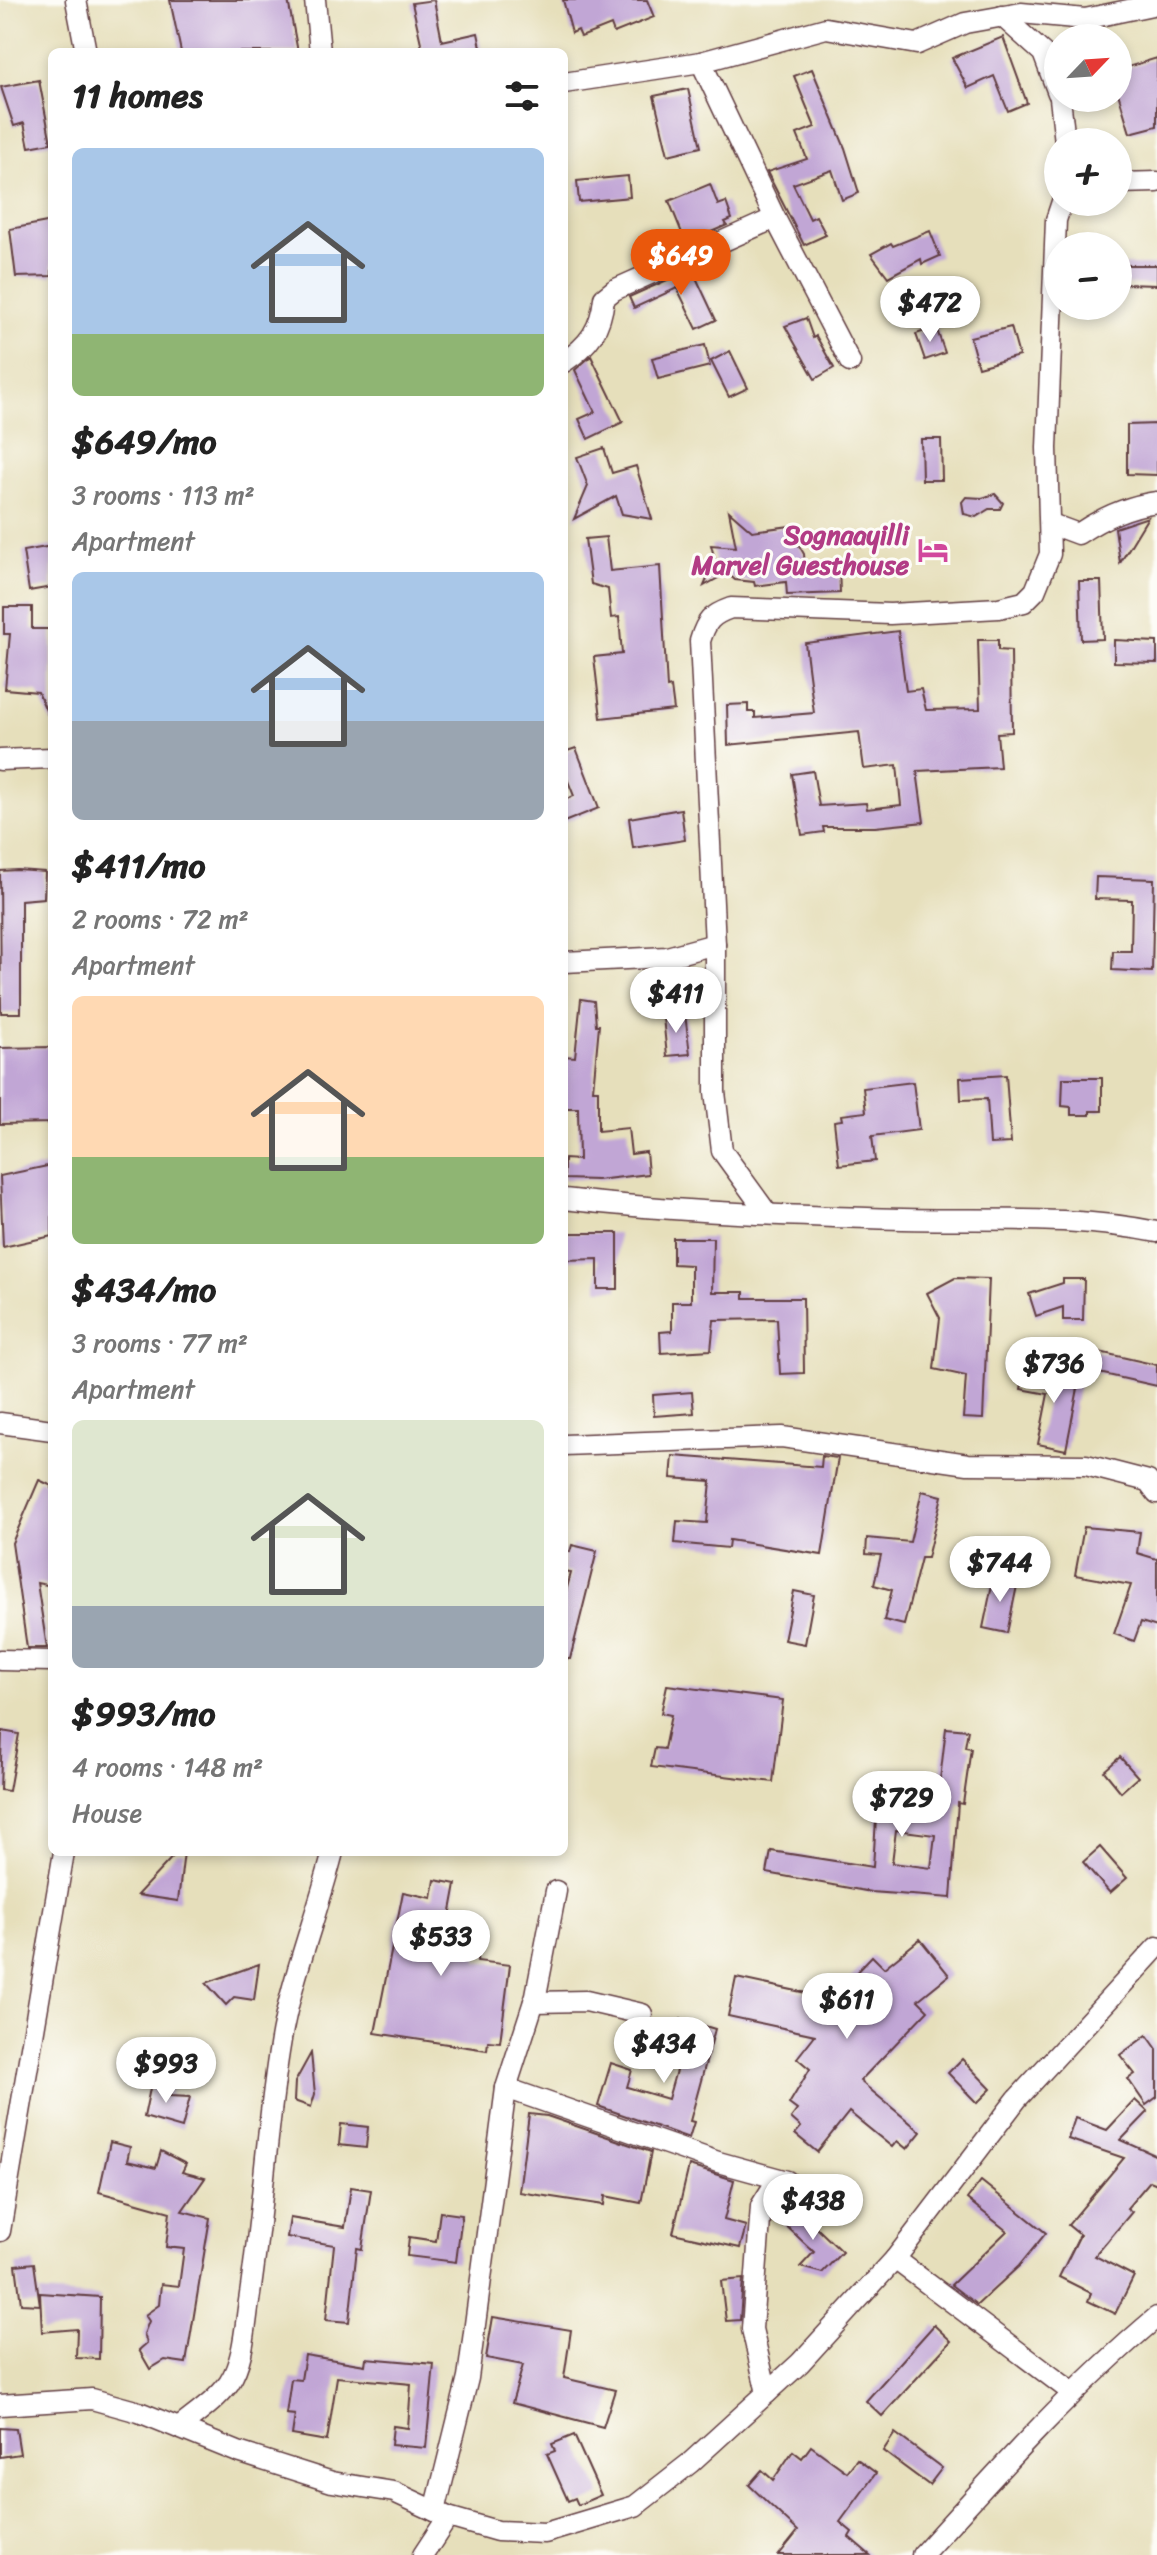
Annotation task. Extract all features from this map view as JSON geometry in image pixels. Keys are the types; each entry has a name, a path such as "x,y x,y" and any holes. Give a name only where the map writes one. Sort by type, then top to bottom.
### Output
{"street":[{"path":"76,0 85,48"},
{"path":"315,0 320,48"},
{"path":"568,82 701,62 826,28 917,44 965,23 1018,10 1085,19 1157,4"},
{"path":"1018,10 1044,56"},
{"path":"701,62 775,218 850,362"},
{"path":"1132,183 1157,182"},
{"path":"767,1213 722,1151 715,1092 715,944 700,641 705,623 713,614 731,608 890,614 999,608 1024,602 1045,574 1051,524 1047,448 1057,216"},
{"path":"568,359 587,347 602,313 604,298 614,290 775,218"},
{"path":"1051,524 1078,534 1101,518 1134,505 1157,502"},
{"path":"0,760 48,758"},
{"path":"568,962 667,957 715,944"},
{"path":"568,1199 632,1207 905,1219 1046,1219 1121,1225 1157,1232"},
{"path":"0,1423 48,1429"},
{"path":"568,1445 782,1437 968,1464 1086,1465 1148,1481 1157,1493"},
{"path":"0,1660 48,1661"},
{"path":"0,2231 63,1856"},
{"path":"179,2428 208,2405 230,2381 242,2350 261,2222 279,2052 293,1980 320,1904 332,1856"},
{"path":"423,2555 441,2514 468,2378 506,2088 534,2002 556,1891"},
{"path":"0,2405 92,2399 139,2412 238,2452 332,2482 394,2492 441,2514 497,2531 545,2533 635,2506 690,2463 800,2363 895,2259 1017,2099 1157,1947"},
{"path":"534,2002 586,2001 642,2014"},
{"path":"506,2088 782,2180 761,2206 752,2329 767,2393"},
{"path":"895,2259 1073,2393"},
{"path":"922,2555 1020,2446 1073,2393 1157,2318"}],"building":[{"path":"170,0 288,0 297,48 180,48"},
{"path":"434,0 442,41 478,33 481,48 422,48 412,3"},
{"path":"563,0 647,0 654,17 614,33 611,25 581,37 578,30 572,33"},
{"path":"1003,37 1027,103 1008,111 994,76 968,88 952,58"},
{"path":"1157,58 1157,126 1132,132 1124,112 1132,112 1132,66"},
{"path":"812,69 845,148 859,193 842,200 832,170 793,184 810,219 816,216 826,235 804,245 767,172 807,159 797,134 815,127 794,76"},
{"path":"39,80 48,144 29,147 24,123 14,126 1,87"},
{"path":"688,89 701,147 668,155 654,96"},
{"path":"628,176 630,197 579,202 577,181"},
{"path":"710,184 718,205 726,202 732,219 725,222 727,225 686,243 669,201"},
{"path":"48,222 48,276 16,277 10,229"},
{"path":"930,231 940,256 922,264 921,259 888,277 871,254 891,243 893,246"},
{"path":"1132,265 1157,265 1157,285 1132,284"},
{"path":"692,269 716,320 697,329 677,288 634,308 629,297"},
{"path":"806,318 813,338 816,336 834,368 815,379 785,326"},
{"path":"936,327 945,353 925,360 916,334"},
{"path":"1011,327 1019,356 978,367 970,337"},
{"path":"705,345 710,366 658,379 652,358"},
{"path":"730,351 748,388 729,397 711,361"},
{"path":"591,356 623,422 588,439 579,419 595,412 575,370"},
{"path":"1157,424 1157,475 1127,474 1127,425"},
{"path":"921,439 941,439 942,480 922,480"},
{"path":"604,448 612,473 636,466 652,519 622,514 616,496 574,519 588,486 577,457"},
{"path":"995,494 1003,503 1000,509 989,509 976,517 964,514 962,502 966,497 982,498"},
{"path":"729,511 752,531 798,525 794,537 804,554 805,567 839,566 840,593 787,595 786,582 755,586 754,582 735,580 727,573 704,586 715,560 711,545 736,547"},
{"path":"1148,517 1120,563 1115,528"},
{"path":"606,537 610,571 660,566 667,688 671,687 674,710 601,718 594,657 622,654 619,617 611,618 608,589 591,584 585,539"},
{"path":"48,547 48,588 29,591 23,551"},
{"path":"1079,581 1101,581 1103,639 1081,640"},
{"path":"4,607 32,607 32,629 48,629 48,715 38,692 5,689 10,634 4,634"},
{"path":"898,631 906,691 921,689 926,710 980,709 978,640 998,640 998,650 1011,651 1012,732 997,733 1000,767 917,771 924,822 875,827 823,827 824,832 802,835 792,774 813,771 819,806 866,803 867,809 901,805 897,765 864,769 859,732 728,745 727,705 748,704 748,712 755,712 755,718 814,713 805,643"},
{"path":"1114,640 1157,642 1157,663 1114,662"},
{"path":"576,748 599,808 568,820 568,798 574,796 568,781 568,751"},
{"path":"681,809 685,840 633,848 629,818"},
{"path":"0,871 45,872 44,898 21,900 21,1013 1,1013"},
{"path":"1096,877 1154,879 1152,972 1112,970 1113,951 1131,951 1132,900 1095,899"},
{"path":"581,999 594,1001 596,1025 599,1025 593,1090 598,1090 598,1131 628,1128 631,1154 646,1152 648,1174 597,1180 568,1179 568,1159 579,1160 578,1108 568,1108 568,1056 575,1057"},
{"path":"685,1014 690,1054 667,1056 663,1017"},
{"path":"48,1047 48,1123 0,1124 0,1048"},
{"path":"1006,1075 1011,1143 990,1144 987,1099 961,1100 960,1078"},
{"path":"1063,1078 1102,1078 1102,1111 1090,1111 1090,1115 1071,1115 1071,1107 1062,1106"},
{"path":"913,1082 919,1130 872,1136 875,1161 839,1165 834,1121 842,1120 841,1115 866,1112 863,1088"},
{"path":"48,1166 48,1237 3,1247 0,1176"},
{"path":"568,1233 618,1233 618,1289 598,1289 598,1259 568,1260"},
{"path":"673,1238 713,1238 712,1292 744,1292 744,1298 803,1298 804,1373 780,1374 777,1319 714,1320 711,1350 661,1353 660,1332 672,1331 672,1302 691,1302 691,1265 673,1264"},
{"path":"955,1278 989,1279 983,1419 963,1418 966,1376 934,1369 940,1318 927,1293"},
{"path":"1063,1279 1084,1279 1083,1320 1063,1320 1063,1307 1036,1316 1029,1294 1063,1283"},
{"path":"1095,1351 1157,1365 1157,1386 1090,1371"},
{"path":"1025,1368 1080,1378 1066,1450 1038,1444 1048,1394 1021,1389"},
{"path":"692,1392 694,1413 654,1416 653,1395"},
{"path":"673,1456 821,1467 822,1456 838,1458 822,1555 729,1540 728,1548 675,1543 677,1521 707,1523 711,1481 671,1478"},
{"path":"39,1480 48,1484 48,1585 37,1583 47,1648 27,1648 12,1543"},
{"path":"922,1491 942,1496 927,1558 921,1558 904,1625 884,1620 892,1590 874,1585 881,1555 866,1554 867,1538 910,1542"},
{"path":"1084,1527 1140,1532 1137,1553 1157,1559 1157,1627 1141,1622 1134,1641 1114,1634 1131,1585 1075,1575"},
{"path":"572,1545 597,1551 568,1659 568,1584 571,1573 568,1573 568,1551"},
{"path":"994,1575 1018,1581 1007,1633 983,1628"},
{"path":"794,1591 814,1595 805,1644 784,1640"},
{"path":"667,1685 783,1700 773,1782 651,1767 655,1748 664,1749 671,1715 661,1713"},
{"path":"946,1728 968,1730 965,1747 971,1748 963,1804 958,1803 951,1898 871,1892 767,1873 771,1851 873,1867 877,1803 918,1806 922,1778 940,1780","holes":["896,1830 935,1835 931,1868 892,1863"]},
{"path":"2,1731 19,1734 9,1791 0,1790"},
{"path":"1120,1757 1138,1777 1121,1792 1104,1771"},
{"path":"1100,1847 1127,1878 1110,1893 1083,1862"},
{"path":"173,1856 184,1856 178,1901 137,1895"},
{"path":"435,1880 456,1884 448,1927 481,1931 477,1961 510,1965 500,2042 488,2041 487,2050 375,2033 403,1892 432,1898"},
{"path":"920,1939 949,1975 918,2000 928,2010 860,2081 921,2132 907,2149 897,2141 892,2147 849,2112 817,2152 795,2134 801,2127 791,2118 797,2110 789,2104 810,2069 797,2058 815,2035 728,2016 736,1978 867,2006 845,1984 872,1956 884,1968"},
{"path":"259,1964 254,2000 234,1997 226,2005 206,1983"},
{"path":"681,2019 715,2029 690,2121 694,2122 689,2138 598,2106 611,2063 632,2070 627,2087 668,2099 682,2049 673,2046"},
{"path":"1147,2035 1157,2049 1157,2097 1146,2105 1128,2079 1135,2074 1120,2055"},
{"path":"311,2053 315,2094 311,2107 294,2101 295,2082"},
{"path":"962,2059 991,2089 977,2103 948,2073"},
{"path":"152,2079 173,2083 170,2096 190,2097 182,2128 144,2117"},
{"path":"1135,2100 1148,2112 1121,2140 1157,2156 1157,2184 1150,2181 1127,2208 1132,2212 1095,2256 1134,2276 1115,2314 1088,2301 1091,2293 1059,2277 1080,2235 1068,2225 1124,2158 1068,2139 1075,2118 1107,2130"},
{"path":"529,2114 547,2116 651,2152 641,2203 605,2196 604,2205 519,2192"},
{"path":"341,2124 368,2127 366,2148 339,2145"},
{"path":"110,2142 130,2147 127,2161 156,2168 161,2151 186,2164 182,2172 205,2178 182,2211 210,2218 186,2363 165,2360 150,2369 139,2350 147,2343 144,2334 149,2321 145,2315 159,2305 161,2284 179,2286 184,2249 166,2247 170,2212 99,2192"},
{"path":"689,2166 734,2180 724,2220 746,2226 740,2248 673,2233"},
{"path":"981,2181 1046,2233 1019,2266 977,2305 951,2285 1007,2231 967,2199"},
{"path":"351,2187 371,2190 362,2249 357,2248 349,2322 326,2320 334,2245 287,2237 290,2218 345,2227"},
{"path":"796,2208 842,2252 822,2273 800,2267 814,2252 782,2222"},
{"path":"440,2212 462,2215 456,2262 407,2256 409,2237 436,2241"},
{"path":"34,2263 40,2305 21,2304 16,2265"},
{"path":"743,2279 740,2320 726,2321 721,2281"},
{"path":"40,2293 100,2297 99,2359 76,2358 77,2329 42,2332"},
{"path":"493,2317 571,2330 564,2378 615,2390 603,2427 512,2403 523,2365 486,2358"},
{"path":"934,2325 951,2341 882,2416 866,2401"},
{"path":"305,2355 365,2365 366,2358 434,2364 426,2448 391,2445 393,2426 408,2428 411,2384 337,2377 327,2441 292,2435 295,2415 286,2414 291,2379 301,2380"},
{"path":"0,2428 16,2429 20,2454 0,2457"},
{"path":"895,2433 942,2468 929,2485 883,2451"},
{"path":"574,2435 601,2495 578,2505 575,2498 568,2501 547,2454 555,2451 552,2444"},
{"path":"811,2446 847,2472 857,2459 876,2473 840,2522 852,2532 849,2537 870,2555 779,2555 798,2531 749,2485 762,2470 773,2480 793,2451 802,2458"}],"place":[{"name":"Sognaayilli Marvel Guesthouse","path":"933,550"}]}
